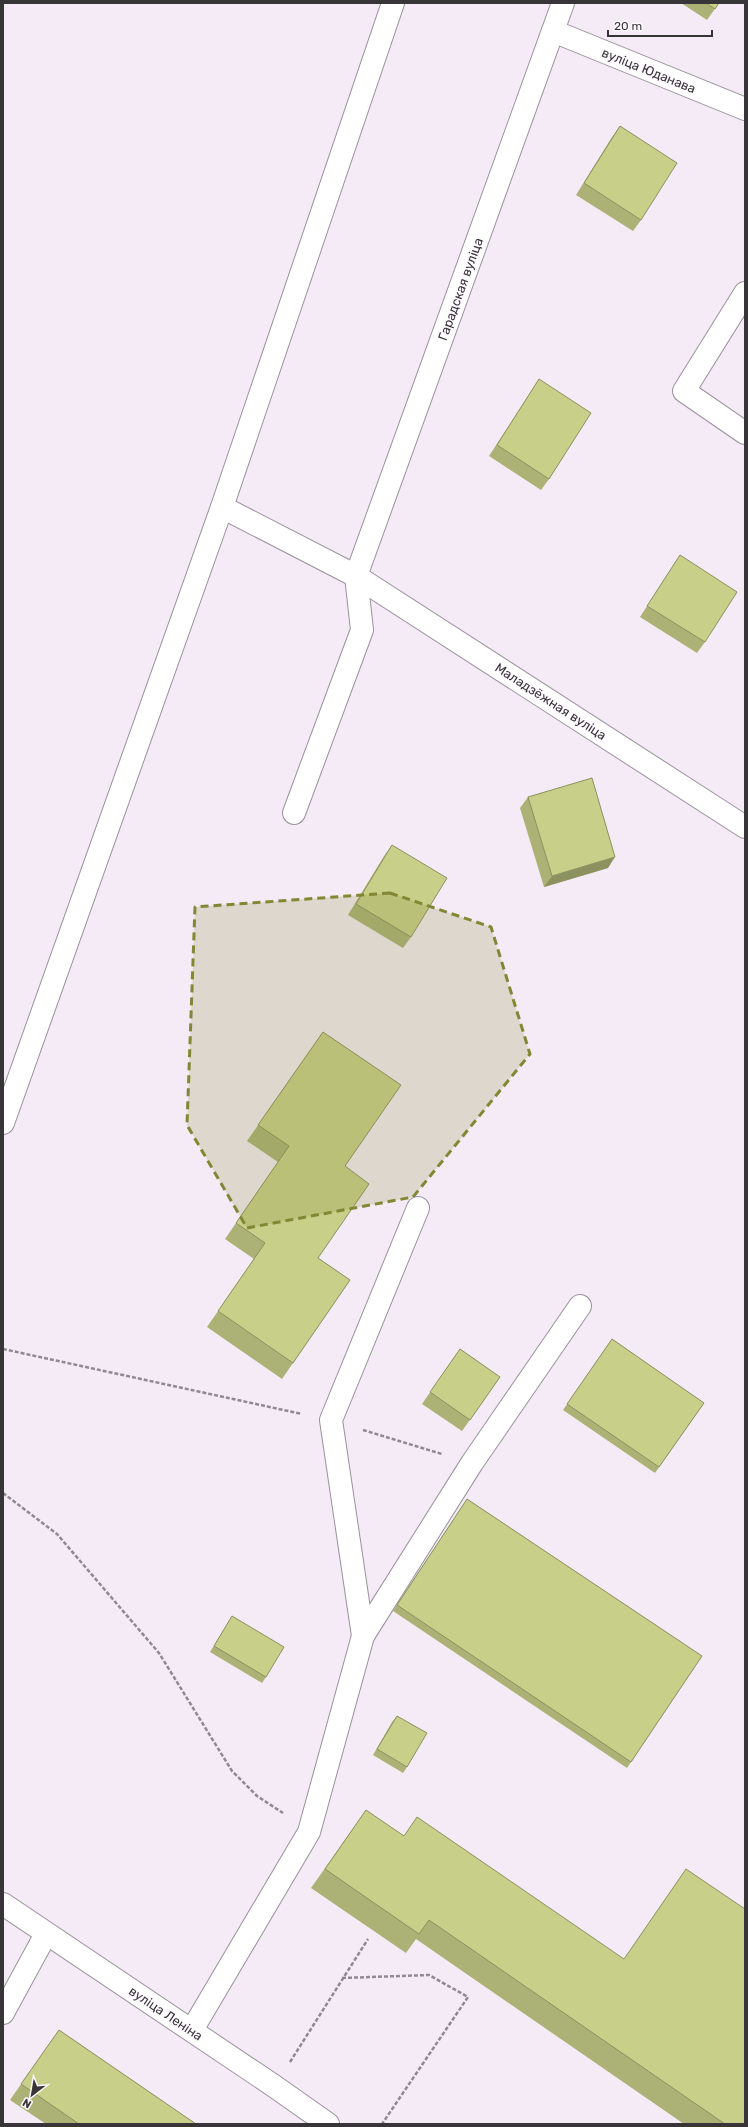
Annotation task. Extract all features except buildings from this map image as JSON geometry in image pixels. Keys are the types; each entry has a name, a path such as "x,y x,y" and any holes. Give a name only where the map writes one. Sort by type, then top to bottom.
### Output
{"street":[{"path":"3,1123 222,507 393,3"},
{"name":"Гарадская вуліца","path":"356,576 563,3"},
{"name":"вуліца Юданава","path":"553,32 745,109"},
{"path":"745,293 684,391 745,432"},
{"name":"Маладзёжная вуліца","path":"222,507 356,576 745,827"},
{"path":"294,813 362,630 356,576"},
{"path":"363,1636 331,1420 418,1208"},
{"path":"192,2030 309,1832 363,1636 472,1462 580,1306"},
{"name":"вуліца Леніна","path":"3,1904 192,2030 328,2124"},
{"path":"3,2013 46,1934"}],"path":[{"path":"3,1349 331,1420 472,1462"},
{"path":"3,1493 57,1534 159,1653 232,1770 257,1796 309,1832"},
{"path":"274,2086 368,1939"},
{"path":"342,1978 430,1974 468,1997 382,2124"}],"highlighted area":[{"path":"390,893 491,927 530,1054 413,1197 247,1228 187,1125 195,907"}]}
